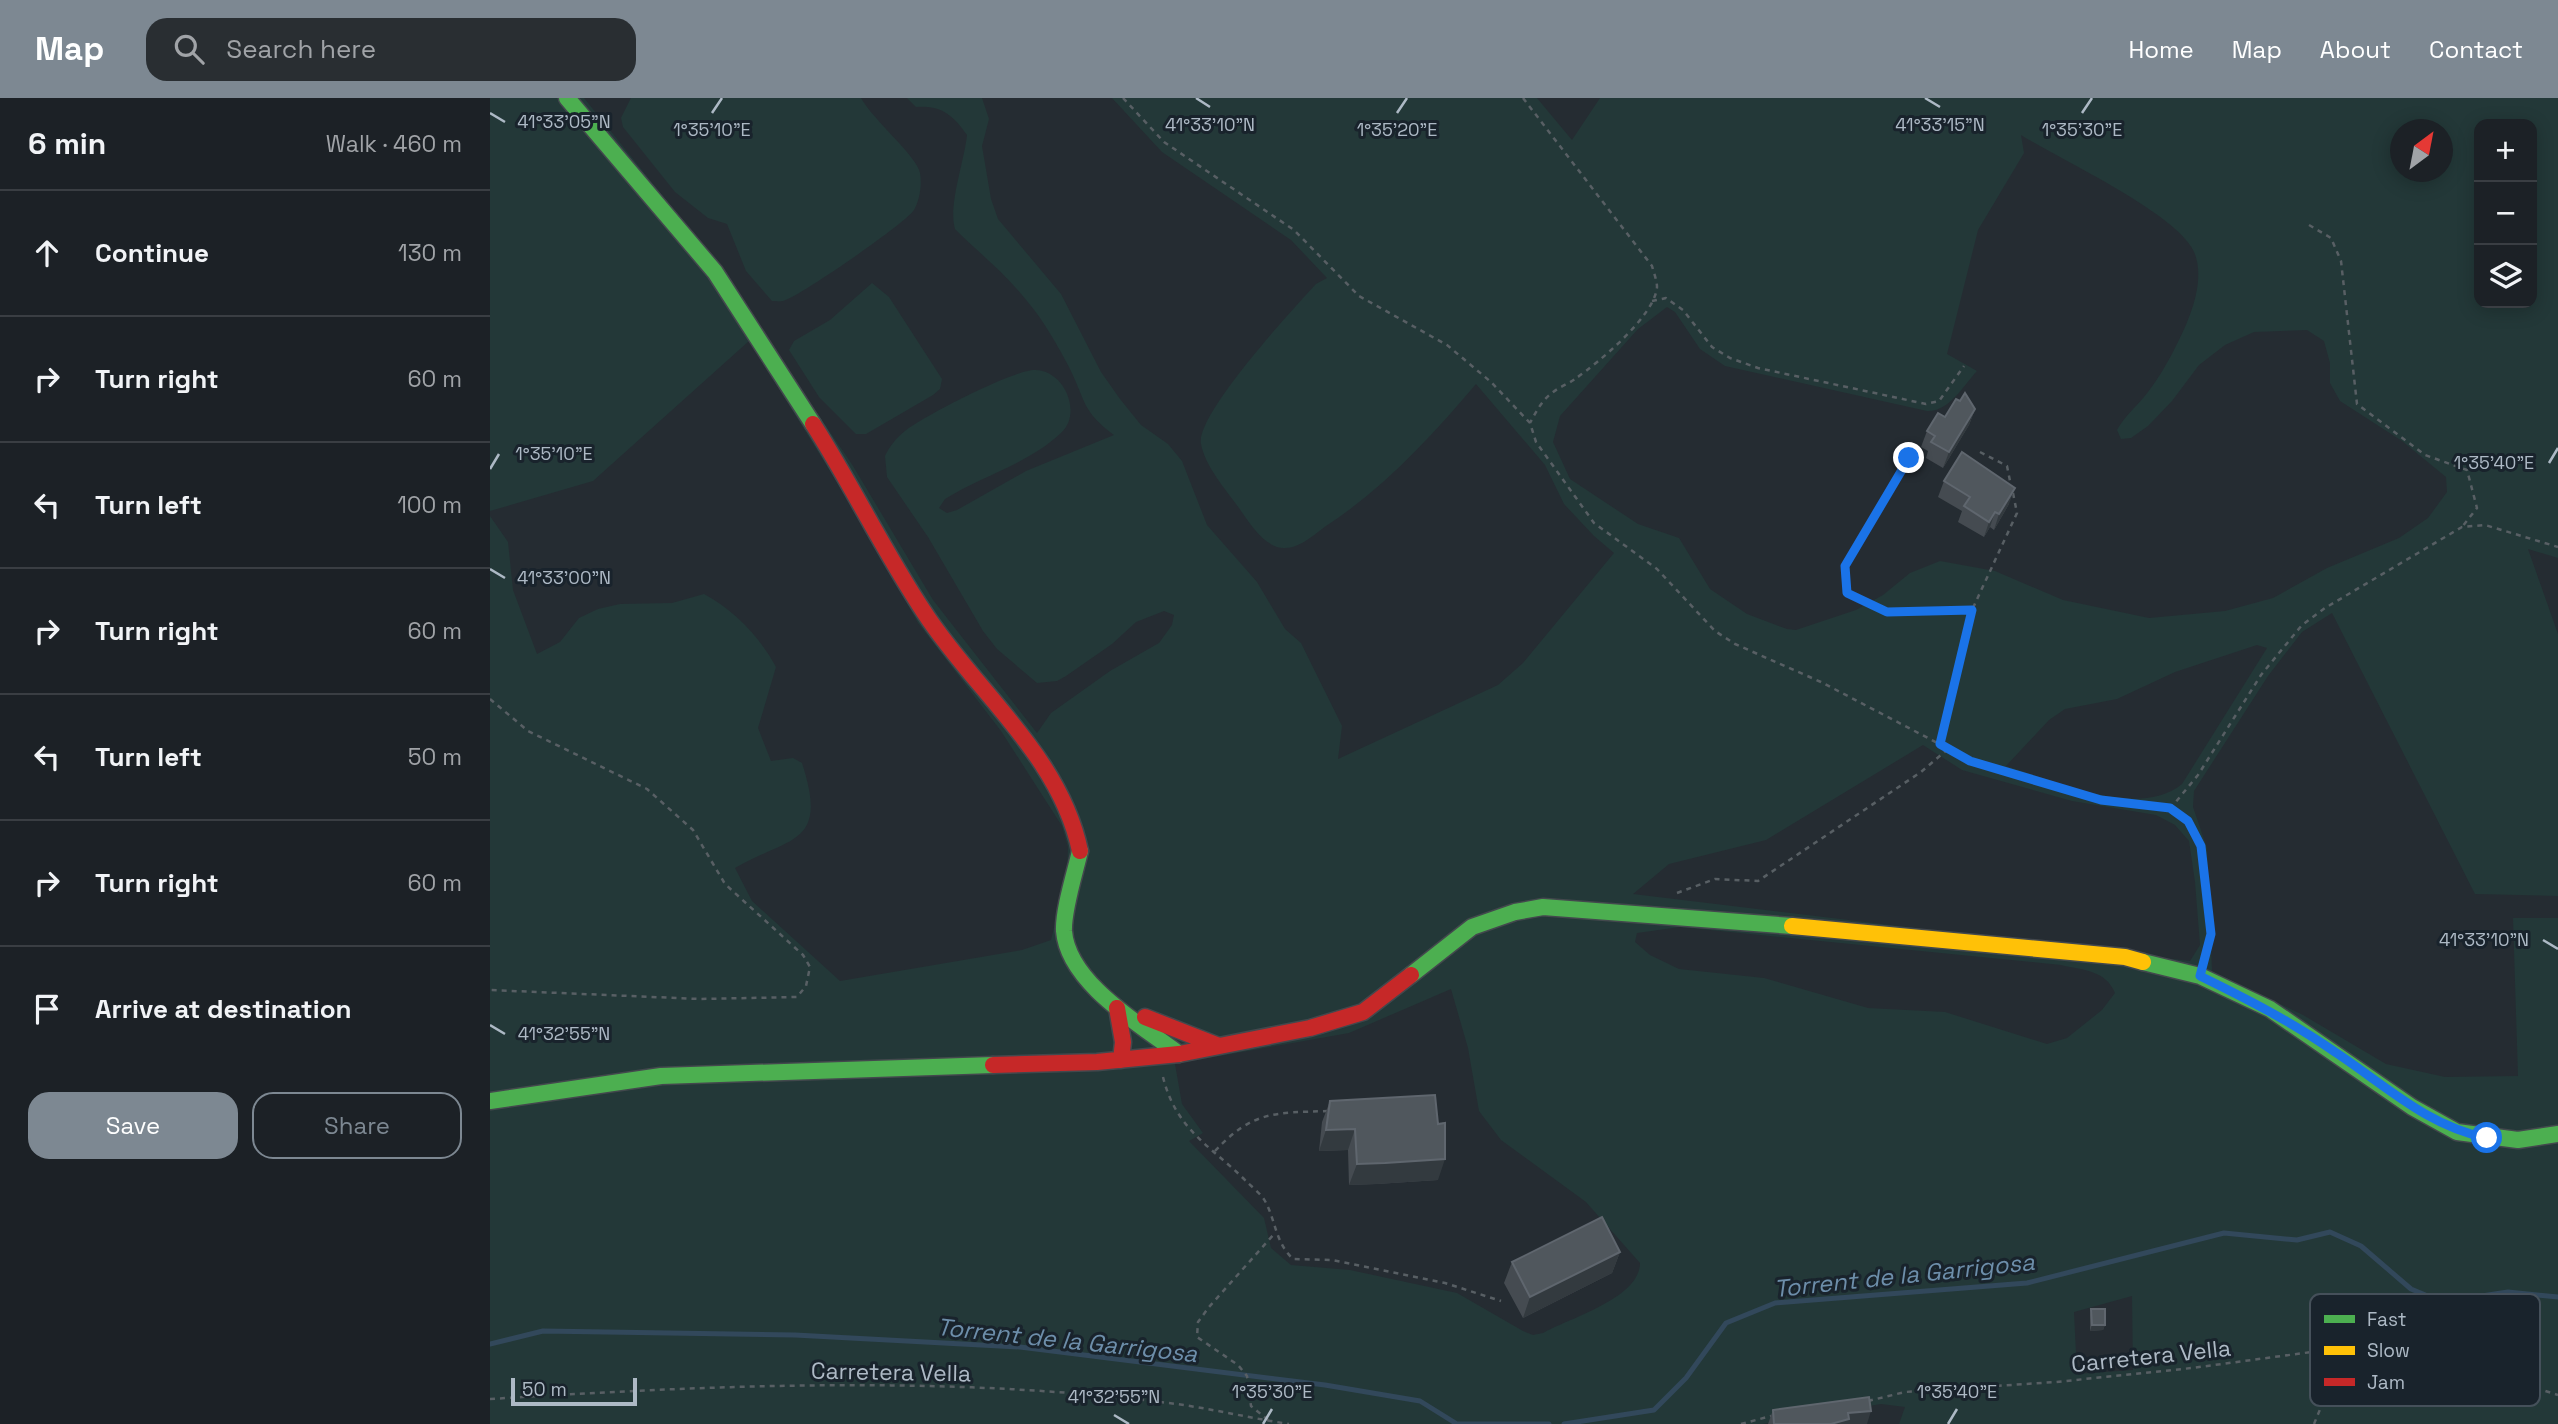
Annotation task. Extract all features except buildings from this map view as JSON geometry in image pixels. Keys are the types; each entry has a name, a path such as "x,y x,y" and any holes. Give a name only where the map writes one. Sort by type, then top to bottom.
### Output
{"main road":[{"path":"567,98 715,272 847,477 924,613 1042,764 1067,805 1080,850 1064,930 1074,965 1117,1008 1180,1054"},
{"path":"490,1101 661,1076 1121,1060 1180,1054 1344,1020 1363,1012 1472,928 1515,912 1543,907 1663,914 2125,957 2200,976 2270,1009 2412,1107 2458,1132 2518,1140 2558,1134"},
{"path":"1117,1008 1219,1046"},
{"path":"1117,1008 1135,1045 1154,1057"},
{"path":"1117,1008 1123,1042 1121,1060"}],"path":[{"path":"1123,98 1164,142 1294,230 1359,296 1447,345 1491,382 1530,423 1536,442 1594,523 1657,569 1714,631 1735,644 1821,682 1970,761 2101,800 2170,808 2188,821 2201,846 2211,934 2200,976"},
{"path":"1523,98 1652,267 1657,285 1646,313 1605,354 1574,380 1551,393 1530,423"},
{"path":"2170,808 2198,775 2261,675 2302,625 2325,608 2462,527 2477,508 2467,470 2426,455 2357,404 2341,261 2331,238 2309,225"},
{"path":"1652,301 1666,298 1683,310 1712,347 1730,358 1758,368 1926,404 1940,401 1964,366"},
{"path":"1940,744 1972,610 2017,513 2007,466 1980,452"},
{"path":"1909,458 1845,566 1847,593 1887,612 1972,610"},
{"path":"2462,527 2485,525 2558,547"},
{"path":"490,699 528,731 648,789 693,830 725,884 803,955 810,967 806,986 797,997 700,999 490,990"},
{"path":"1667,897 1715,879 1758,881 1921,772 1948,749"},
{"path":"1154,1057 1167,1093 1194,1137 1264,1199 1275,1233 1293,1259 1332,1260 1357,1265 1445,1283 1501,1301"},
{"path":"1214,1152 1227,1138 1256,1118 1273,1114 1341,1111"},
{"path":"1269,1421 1251,1406 1247,1376 1238,1365 1197,1337 1198,1322 1209,1307 1275,1233"},
{"name":"Carretera Vella","path":"1857,1403 1905,1392 2056,1382 2310,1352"},
{"name":"Carretera Vella","path":"490,1399 677,1387 893,1385 1067,1394 1171,1403 1289,1424"},
{"name":"Carretera Vella","path":"2540,1389 2558,1395"},
{"path":"2314,1424 2322,1406"},
{"path":"1741,1424 1774,1416"}],"green space":[{"path":"490,98 584,98 712,257 853,466 933,600 1037,733 1051,713 1110,671 1159,643 1172,625 1174,615 1164,611 1136,622 1112,644 1066,676 1057,681 1037,683 997,649 983,631 928,537 887,477 885,456 905,431 969,395 1024,372 1045,372 1062,385 1070,404 1067,425 1048,444 945,499 939,508 947,513 957,510 1026,471 1114,435 1090,412 1061,351 1033,309 1010,282 955,229 953,208 967,135 946,113 933,108 916,107 907,98 982,98 989,119 982,146 991,199 998,219 1061,294 1101,372 1120,399 1141,425 1168,444 1182,461 1207,525 1257,582 1285,629 1301,643 1342,726 1338,759 1498,685 1523,663 1614,553 1564,504 1545,465 1476,384 1406,461 1347,511 1296,546 1278,547 1264,539 1211,469 1201,444 1203,430 1213,410 1248,362 1316,284 1327,278 1291,240 1162,152 1112,98 1537,98 1572,140 1600,98 2558,98 2558,558 2528,549 2558,634 2558,896 2475,894 2332,613 2302,632 2268,676 2194,791 2193,807 2207,848 2212,971 2303,1015 2386,1064 2445,1077 2518,1076 2513,918 2558,918 2558,1424 1899,1424 1905,1407 1881,1404 1763,1424 490,1424 490,516 508,542 513,590 537,654 560,642 579,618 598,609 620,604 672,603 704,594 736,616 762,645 776,667 758,728 771,761 793,758 802,763 811,810 807,824 799,835 735,868 752,901 840,981 1022,950 1051,940 1067,873 1068,847 1062,826 1001,731 918,623 858,516 749,341 593,481 490,511","holes":["2021,135 2144,206 2167,222 2185,239 2195,254 2198,266 2197,292 2184,330 2148,392 2117,430 2121,439 2131,438 2148,426 2172,401 2199,365 2225,345 2254,332 2307,330 2324,341 2330,363 2330,383 2340,401 2402,441 2446,477 2447,492 2428,518 2399,538 2327,568 2273,598 2225,611 2149,618 2063,600 1995,571 1940,561 1910,573 1883,595 1856,610 1796,630 1747,614 1710,589 1679,538 1638,524 1570,479 1553,442 1560,416 1638,329 1667,307 1675,312 1700,349 1725,366 1927,411 1949,403 1977,371 1947,354 1978,230 2024,153","2257,645 2267,648 2182,784 2164,794 2143,798 2096,794 2006,766 2049,720 2065,709 2117,699 2175,672","1923,745 1962,770 2072,801 2156,815 2175,825 2189,841 2195,882 2200,945 2190,961 1633,894 1669,864 1766,840","1680,927 2061,965 2099,975 2111,985 2115,993 2102,1010 2067,1038 2047,1044 1945,1012 1868,1008 1764,978 1679,969 1650,955 1635,942 1637,933","1451,989 1468,1048 1479,1111 1501,1140 1586,1202 1640,1263 1637,1275 1629,1287 1616,1297 1543,1333 1533,1335 1523,1331 1457,1293 1350,1270 1291,1265 1271,1248 1264,1218 1189,1141 1203,1133 1182,1104 1175,1064 1349,1033","2132,1296 2133,1370 2077,1374 2074,1312"]},
{"path":"631,98 861,98 917,166 921,182 918,202 907,217 852,259 793,296 783,301 772,301 746,271 727,224 708,218 675,192 623,127 621,118"},
{"path":"872,283 889,297 942,379 940,389 933,395 866,434 856,434 819,397 789,350 794,341 830,320"}],"waterway":[{"name":"Torrent de la Garrigosa","path":"1564,1424 1654,1410 1686,1378 1726,1323 1775,1303 2027,1283 2224,1233 2297,1240 2330,1232 2361,1246 2411,1289 2423,1294"},
{"name":"Torrent de la Garrigosa","path":"2495,1294 2528,1294"},
{"name":"Torrent de la Garrigosa","path":"2540,1295 2558,1297"},
{"name":"Torrent de la Garrigosa","path":"490,1344 543,1331 795,1335 1020,1347 1325,1385 1420,1401 1457,1424 1549,1424"}],"traffic: fast":[{"path":"567,98 715,272 813,424"},
{"path":"1080,851 1064,922 1069,950 1078,968 1092,985 1127,1016 1179,1054"},
{"path":"1411,975 1472,927 1515,912 1543,907 1792,926"},
{"path":"2143,962 2200,976 2270,1009 2412,1107 2457,1132 2518,1140 2558,1134"},
{"path":"490,1101 661,1076 993,1065"}],"traffic: slow":[{"path":"1792,926 2125,957 2143,962"}],"traffic: jam":[{"path":"813,424 924,612 1014,725 1054,784 1070,816 1080,851"},
{"path":"993,1065 1097,1062 1179,1054 1310,1028 1363,1012 1411,975"},
{"path":"1117,1008 1123,1042 1121,1060"},
{"path":"1145,1017 1219,1046"}],"route":[{"path":"1909,458 1845,566 1847,593 1887,612 1972,610 1940,744 1970,761 2101,800 2170,808 2188,821 2201,846 2211,934 2200,976 2270,1009 2412,1107 2458,1132 2487,1138"}]}
